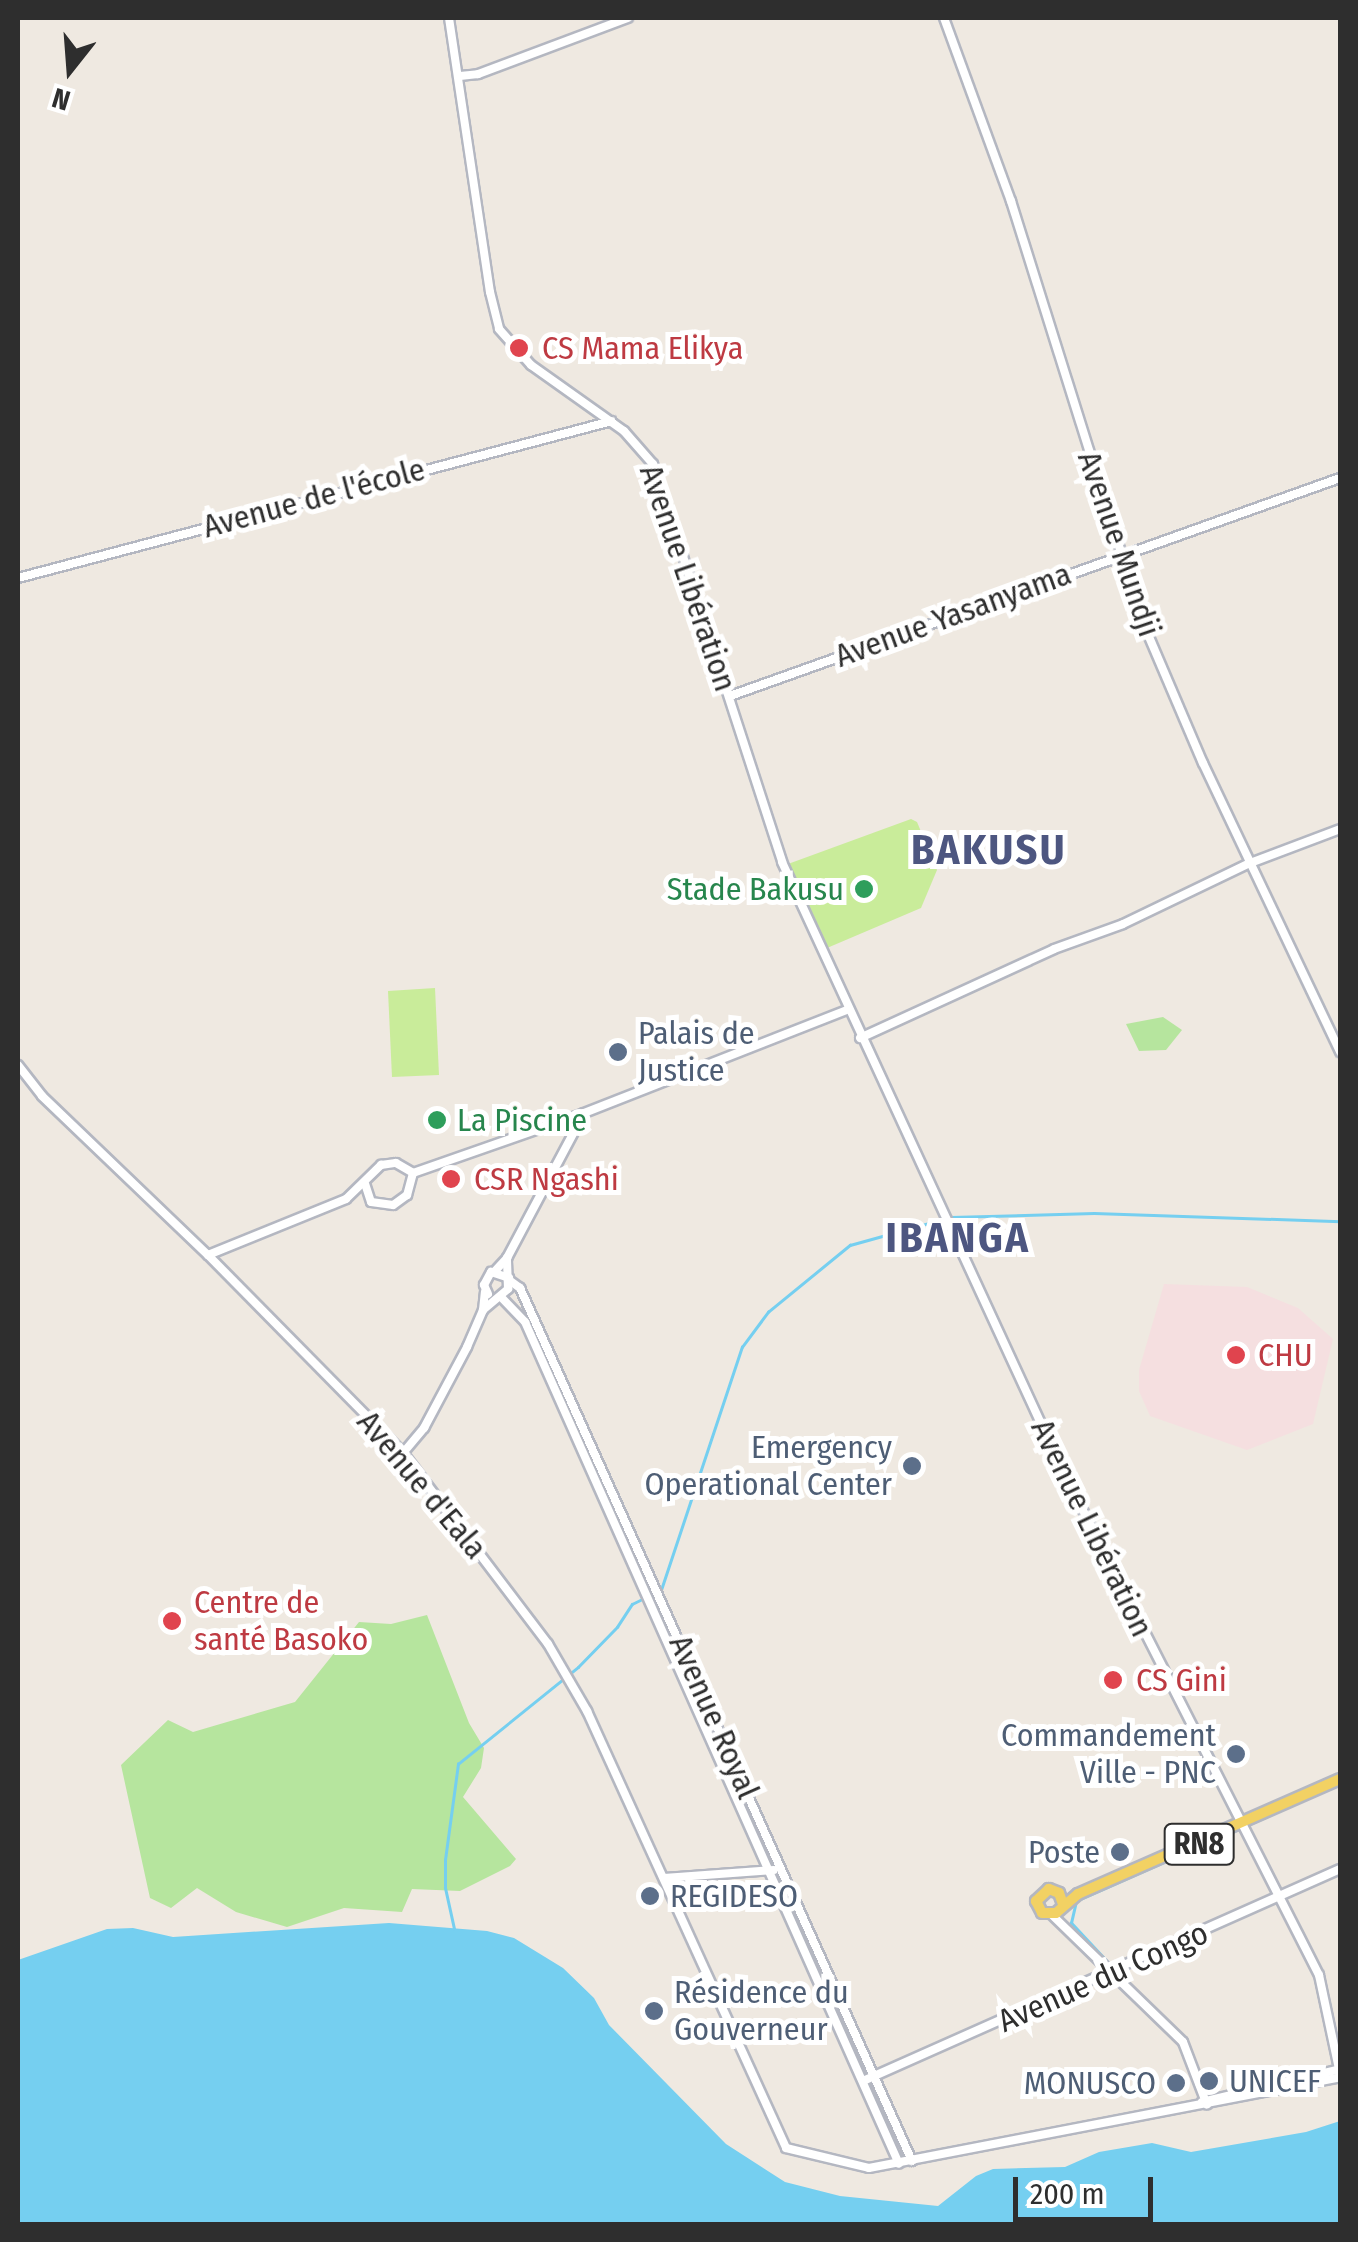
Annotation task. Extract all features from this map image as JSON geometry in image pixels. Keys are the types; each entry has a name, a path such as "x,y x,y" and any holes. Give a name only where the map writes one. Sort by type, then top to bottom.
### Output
{"main road":[{"name":"RN8","path":"1059,1905 1340,1779"}],"street":[{"name":"Avenue Libération","path":"448,18 499,329 531,365 612,421 652,464 782,862 942,1218 1241,1826 1319,1974 1340,2072"},
{"path":"460,76 478,74 628,18"},
{"name":"Avenue Mundji","path":"944,18 1011,201 1119,554 1173,695 1340,1052"},
{"name":"Avenue de l'école","path":"18,578 612,421"},
{"name":"Avenue Yasanyama","path":"730,696 1340,478"},
{"path":"860,1038 1250,862 1340,829"},
{"path":"412,1173 584,1113 847,1010"},
{"name":"Avenue d'Eala","path":"18,1065 56,1110 208,1255 403,1453 566,1673 664,1878 782,2145 863,2168 899,2164"},
{"path":"403,1453 424,1428 483,1310 486,1277 507,1258 584,1113"},
{"path":"208,1255 346,1199 384,1164 400,1164 412,1173"},
{"path":"346,1199 386,1206 400,1202 411,1187 412,1173"},
{"path":"365,1184 371,1202"},
{"path":"483,1310 499,1297 509,1279 507,1258"},
{"path":"495,1271 509,1279"},
{"name":"Avenue Royal","path":"509,1279 520,1288 912,2161"},
{"path":"485,1292 499,1297"},
{"name":"Avenue Royal","path":"499,1297 524,1322 899,2164"},
{"name":"Avenue du Congo","path":"863,2082 1340,1869"},
{"path":"664,1878 783,1870"},
{"path":"1059,1905 1066,1925 1183,2042 1204,2102"},
{"path":"899,2164 1340,2072"}],"shaded area":[{"name":"CHU","path":"1164,1284 1247,1287 1298,1308 1333,1339 1313,1424 1247,1450 1150,1416 1139,1391 1139,1370"}],"green space":[{"name":"Stade Bakusu","path":"911,819 917,822 937,870 921,908 827,948 788,864"},
{"path":"435,988 439,1075 392,1077 388,991"},
{"path":"1163,1017 1182,1030 1166,1050 1139,1051 1126,1024"},
{"path":"427,1615 469,1723 484,1748 481,1768 463,1797 516,1859 510,1866 460,1891 412,1889 402,1912 344,1908 287,1927 236,1912 197,1888 171,1908 150,1898 121,1765 168,1720 193,1732 295,1702 359,1622 391,1624"}],"water":[{"path":"389,1923 487,1931 514,1938 563,1968 594,1998 609,2025 726,2144 785,2182 840,2196 938,2206 976,2176 993,2169 1065,2167 1099,2152 1152,2143 1191,2152 1306,2132 1340,2121 1340,2224 18,2224 18,1960 107,1929 133,1928 173,1937"}],"waterway":[{"path":"454,1929 445,1888 445,1860 458,1764 578,1667 617,1627 632,1604 661,1590 742,1347 768,1312 850,1245 951,1217 1094,1213 1340,1221"},
{"path":"1112,1967 1071,1923 1076,1901 1275,1813"},
{"path":"1118,1972 1158,2013"}],"place":[{"name":"CS Mama Elikya","path":"519,348"},
{"name":"Stade Bakusu","path":"864,889"},
{"name":"Palais de Justice","path":"618,1052"},
{"name":"La Piscine","path":"437,1120"},
{"name":"CSR Ngashi","path":"451,1179"},
{"name":"CHU","path":"1236,1355"},
{"name":"Emergency Operational Center","path":"912,1466"},
{"name":"Centre de santé Basoko","path":"172,1621"},
{"name":"CS Gini","path":"1113,1680"},
{"name":"Commandement Ville - PNC","path":"1236,1754"},
{"name":"Poste","path":"1120,1852"},
{"name":"REGIDESO","path":"650,1896"},
{"name":"Résidence du Gouverneur","path":"654,2011"},
{"name":"UNICEF","path":"1209,2081"},
{"name":"MONUSCO","path":"1176,2083"}],"district":[{"name":"BAKUSU","path":"989,850"},
{"name":"IBANGA","path":"958,1238"}]}
